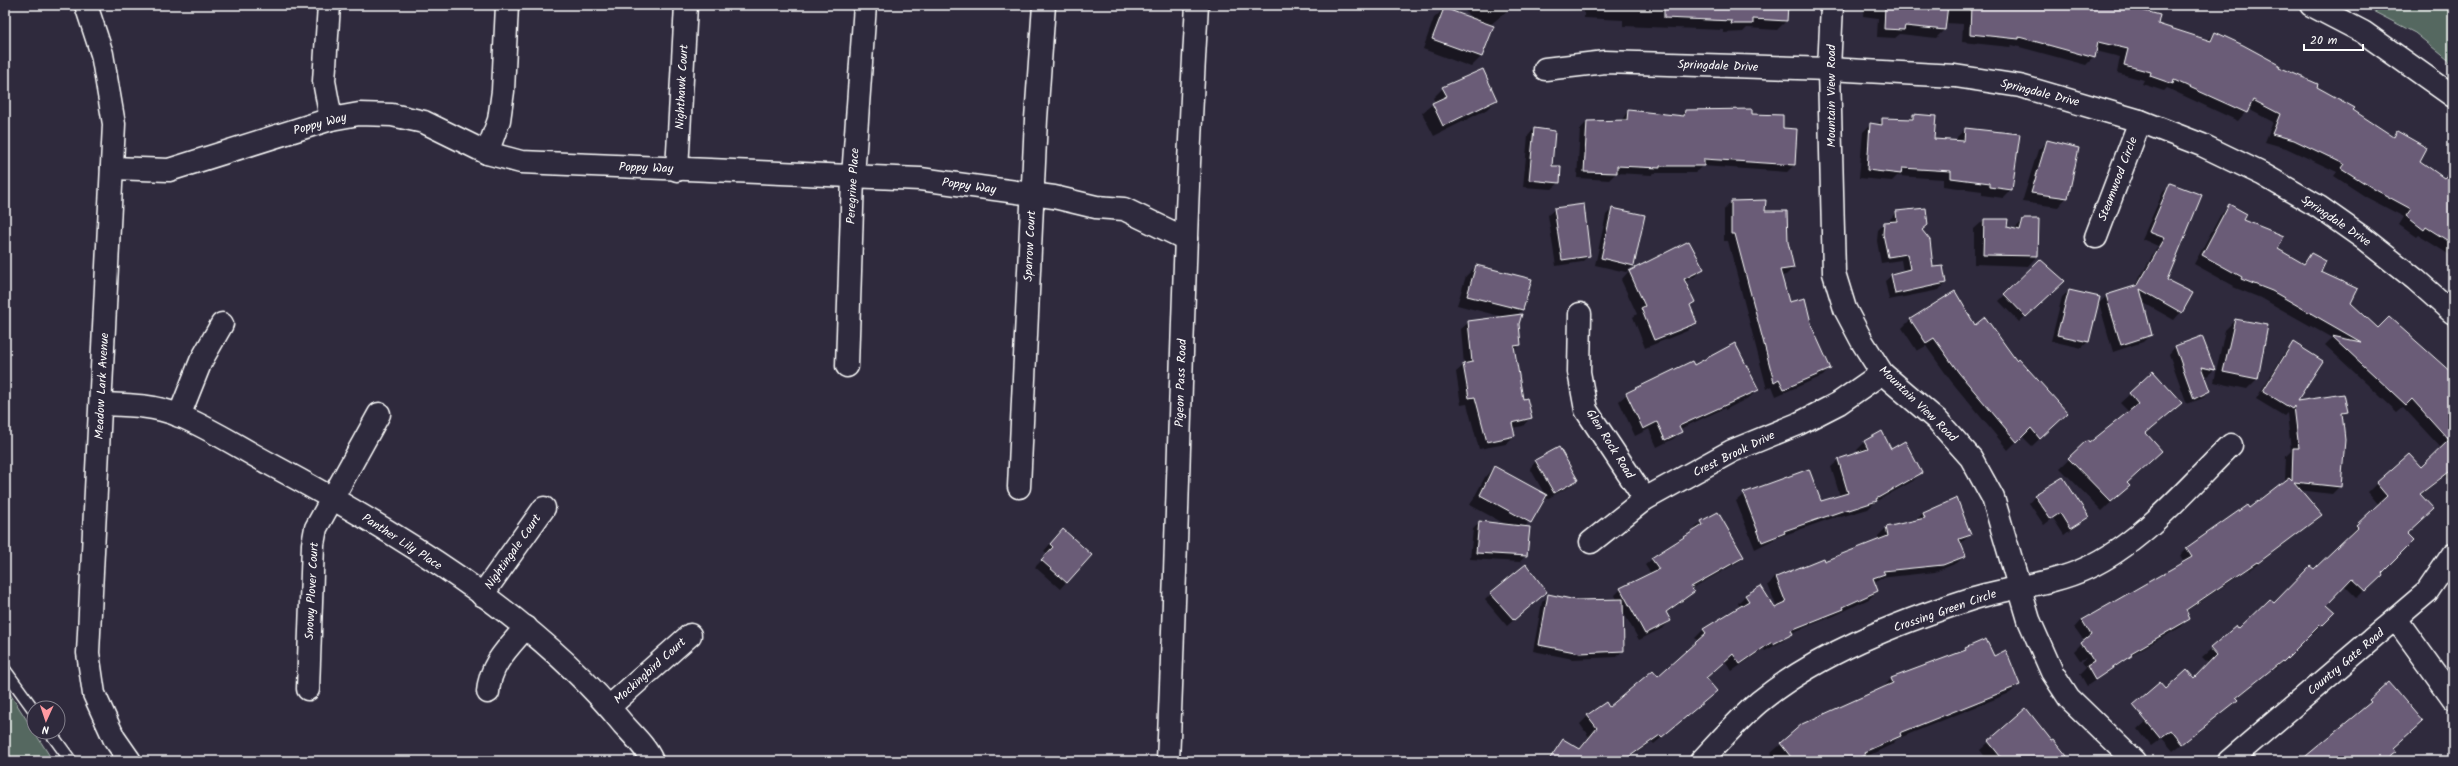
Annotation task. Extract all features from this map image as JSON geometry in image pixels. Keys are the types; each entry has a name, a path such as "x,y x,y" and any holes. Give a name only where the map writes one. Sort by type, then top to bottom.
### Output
{"street":[{"name":"Meadow Lark Avenue","path":"86,5 102,54 110,93 114,124 102,404 96,466 88,653 94,694 114,738 130,761"},
{"path":"329,5 324,81 331,119"},
{"path":"487,153 499,120 502,98 507,5"},
{"name":"Nighthawk Court","path":"677,170 686,5"},
{"name":"Peregrine Place","path":"847,366 853,177 865,5"},
{"name":"Sparrow Court","path":"1019,487 1044,5"},
{"name":"Pigeon Pass Road","path":"1168,761 1188,158 1197,5"},
{"name":"Mountain View Road","path":"1832,5 1829,69 1834,273 1846,309 1863,343 1882,373 1937,420 1971,458 1993,498 2029,620 2052,672 2079,708 2134,761"},
{"path":"2316,6 2363,32 2453,96"},
{"name":"Springdale Drive","path":"1545,69 1605,62 1829,69 1955,76 2020,86 2140,121 2215,152 2262,174 2319,207 2416,280 2453,313"},
{"name":"Poppy Way","path":"112,168 169,170 331,119 359,114 392,115 424,122 487,153 521,162 958,183 1075,201 1096,207 1124,209 1186,239"},
{"name":"Steamwood Circle","path":"2096,237 2140,121"},
{"name":"Glen Rock Road","path":"1580,314 1579,372 1586,410 1645,499"},
{"path":"179,416 198,366 222,324"},
{"name":"Crest Brook Drive","path":"1590,542 1645,499 1732,452 1798,424 1839,403 1882,373"},
{"name":"Panther Lily Place","path":"102,404 147,406 179,416 332,497 482,595 526,627 564,661 609,707 652,761"},
{"name":"Snowy Plover Court","path":"308,689 313,544 316,528 332,497 380,414"},
{"name":"Crossing Green Circle","path":"1701,761 1759,702 1823,659 1930,614 1972,599 2058,579 2087,568 2108,557 2127,544 2150,524 2231,445"},
{"name":"Nightingale Court","path":"482,595 544,508"},
{"name":"Country Gate Road","path":"2229,761 2427,592 2453,554"},
{"path":"2396,619 2453,698"},
{"path":"488,692 489,677 495,663 526,627"},
{"name":"Mockingbird Court","path":"609,707 690,635"}],"lane":[{"path":"5,670 27,700"},
{"path":"56,740 71,761"}],"green space":[{"path":"2361,5 2453,5 2453,64 2415,33"},
{"path":"5,686 26,719 26,740 40,740 53,761 5,761"}],"building":[{"path":"1664,5 1788,5 1787,21 1753,19 1753,24 1731,24 1732,21 1664,18"},
{"path":"1885,5 1948,5 1945,30 1905,26 1904,30 1884,29"},
{"path":"1971,5 2122,5 2160,15 2158,24 2211,41 2215,32 2243,45 2280,65 2279,67 2318,84 2317,87 2355,108 2353,110 2394,137 2397,131 2427,148 2420,161 2444,178 2453,170 2453,244 2426,227 2424,230 2406,216 2411,209 2374,189 2341,168 2344,164 2294,140 2272,134 2280,114 2253,100 2247,113 2174,80 2173,84 2150,76 2151,72 2124,65 2128,49 2098,42 2095,58 2019,37 2019,39 1970,34"},
{"path":"1444,8 1494,26 1482,57 1432,39"},
{"path":"1483,69 1497,100 1443,126 1432,103 1447,96 1442,87"},
{"path":"1752,109 1752,114 1783,115 1783,128 1797,129 1795,165 1704,159 1704,166 1660,166 1660,168 1617,166 1617,173 1584,172 1587,121 1627,120 1628,110 1684,116 1685,110"},
{"path":"1913,114 1936,116 1934,139 1964,141 1965,128 2020,134 2012,190 1990,187 1990,183 1951,178 1951,171 1902,168 1901,174 1867,170 1870,123 1882,125 1882,118 1913,119"},
{"path":"1534,128 1555,131 1552,166 1561,166 1560,183 1529,180"},
{"path":"2047,140 2079,148 2068,198 2031,193"},
{"path":"2170,183 2202,195 2167,280 2193,293 2182,313 2140,289 2152,335 2121,345 2106,295 2138,285 2165,238 2149,232"},
{"path":"1766,200 1765,211 1787,211 1788,242 1794,268 1780,270 1789,302 1805,298 1812,327 1831,369 1784,389 1779,379 1774,382 1735,234 1731,234 1731,201"},
{"path":"1584,204 1590,256 1562,260 1554,208"},
{"path":"2229,204 2247,214 2244,220 2284,236 2278,249 2304,264 2311,253 2326,261 2321,272 2358,289 2351,303 2378,328 2389,317 2453,374 2453,469 2420,494 2434,509 2407,534 2414,541 2382,573 2383,575 2366,591 2352,578 2327,604 2336,612 2322,626 2320,625 2283,662 2282,661 2236,698 2238,700 2182,744 2171,730 2160,738 2133,705 2160,682 2166,689 2187,670 2194,678 2216,655 2210,648 2236,626 2238,629 2269,599 2274,603 2310,566 2314,569 2358,527 2356,525 2387,496 2376,483 2409,454 2421,467 2449,440 2412,399 2406,405 2332,336 2361,342 2272,291 2241,279 2242,277 2202,255"},
{"path":"1612,208 1645,215 1634,266 1601,258"},
{"path":"1926,208 1928,225 1922,230 1930,240 1933,267 1943,266 1946,283 1895,294 1891,274 1910,269 1907,254 1888,257 1883,234 1884,222 1897,221 1896,211"},
{"path":"1984,219 2008,219 2007,227 2020,230 2023,219 2039,219 2038,256 1983,255"},
{"path":"1689,241 1704,269 1684,279 1695,302 1690,305 1697,323 1654,340 1641,308 1645,306 1629,271"},
{"path":"2040,259 2065,281 2026,317 2004,294"},
{"path":"1476,265 1532,279 1523,310 1467,296"},
{"path":"2069,290 2100,297 2089,342 2057,335"},
{"path":"1955,291 1975,325 1985,317 2016,360 2018,358 2068,413 2040,439 2031,428 2017,442 1959,373 1934,338 1926,343 1910,319"},
{"path":"1522,314 1519,324 1521,345 1514,346 1523,399 1527,398 1532,418 1512,423 1515,436 1487,442 1475,397 1469,398 1463,364 1472,362 1468,321"},
{"path":"2235,319 2268,325 2258,379 2223,372"},
{"path":"2202,336 2215,370 2201,367 2210,391 2194,399 2175,346"},
{"path":"2293,342 2323,361 2297,401 2344,394 2348,412 2342,413 2345,440 2341,487 2294,482 2322,515 2258,563 2257,562 2186,610 2190,619 2131,653 2132,655 2095,680 2087,666 2094,662 2089,654 2090,653 2088,654 2081,643 2091,635 2082,620 2192,557 2186,548 2247,505 2249,508 2289,477 2292,480 2293,448 2299,448 2294,406 2292,409 2263,391"},
{"path":"1735,343 1759,390 1679,426 1682,432 1665,440 1657,422 1643,429 1626,393 1692,361 1694,365"},
{"path":"2153,371 2182,403 2146,433 2162,451 2127,483 2130,486 2111,502 2068,458 2087,440 2089,443 2138,404 2129,393"},
{"path":"1882,431 1891,449 1905,441 1922,473 1876,499 1877,501 1849,510 1848,509 1784,531 1785,533 1762,542 1743,493 1809,469 1821,501 1848,493 1838,459 1868,449 1864,441"},
{"path":"1559,447 1578,480 1554,493 1535,460"},
{"path":"1494,466 1547,495 1531,523 1480,495"},
{"path":"2063,477 2089,517 2070,529 2060,513 2051,519 2034,495"},
{"path":"1957,498 1971,535 1959,539 1966,556 1943,565 1883,571 1885,574 1873,578 1878,591 1843,607 1844,609 1791,630 1793,634 1773,644 1772,642 1740,664 1733,654 1706,678 1717,691 1662,737 1660,735 1623,761 1548,761 1563,739 1580,749 1597,728 1587,715 1606,702 1609,707 1653,670 1658,676 1706,633 1703,629 1749,601 1745,595 1761,586 1775,608 1786,603 1776,577 1823,558 1824,561 1888,536 1886,527 1925,518 1923,513"},
{"path":"1718,512 1744,557 1691,587 1694,592 1666,612 1671,621 1645,634 1620,588 1659,569 1651,558 1703,525 1701,521"},
{"path":"1479,521 1530,527 1527,556 1476,553"},
{"path":"1063,529 1092,555 1067,583 1041,560 1053,547 1050,544"},
{"path":"1526,564 1547,592 1514,620 1490,593"},
{"path":"1548,594 1576,600 1623,599 1624,651 1580,653 1539,645"},
{"path":"1986,639 1994,656 2006,650 2020,685 1900,733 1901,736 1864,752 1865,755 1851,761 1794,761 1780,743 1802,724 1893,683 1891,678 1966,650 1965,648"},
{"path":"2389,682 2423,722 2394,748 2396,751 2383,761 2300,761 2371,702 2369,700"},
{"path":"2026,708 2052,741 2054,740 2071,761 2004,761 1988,741"}]}
